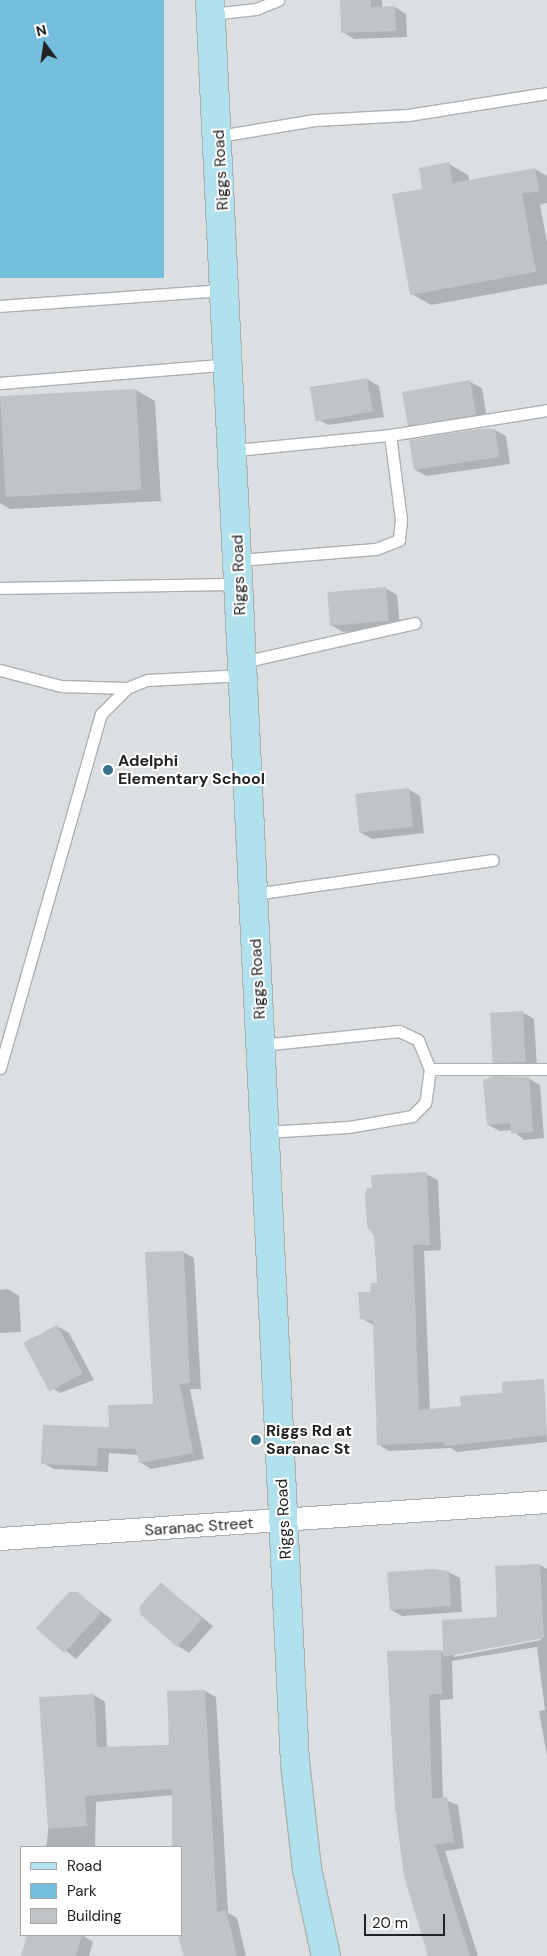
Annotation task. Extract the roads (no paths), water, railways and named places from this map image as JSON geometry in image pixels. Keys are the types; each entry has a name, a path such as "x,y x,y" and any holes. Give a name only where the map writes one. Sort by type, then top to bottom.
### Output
{"main road":[{"name":"Riggs Road","path":"211,7 236,450 243,668 295,1762 308,1869 326,1956"}],"street":[{"name":"Saranac Street","path":"0,1539 547,1502"}],"lane":[{"path":"211,7 256,9 278,0"},
{"path":"219,136 315,120 408,116 547,93"},
{"path":"0,306 228,290"},
{"path":"0,383 231,364"},
{"path":"236,450 390,435 547,410"},
{"path":"0,588 239,572 375,549 399,540 401,520 390,435"},
{"path":"0,670 61,686 126,688 147,680 243,668 415,623"},
{"path":"1,1063 101,714 126,688"},
{"path":"254,894 493,860"},
{"path":"261,1045 399,1031 418,1040 430,1069 425,1103 412,1116 348,1127 266,1132"},
{"path":"430,1069 547,1069"}],"place":[{"name":"Adelphi Elementary School","path":"108,770"},
{"name":"Riggs Rd at Saranac St","path":"256,1440"}]}
